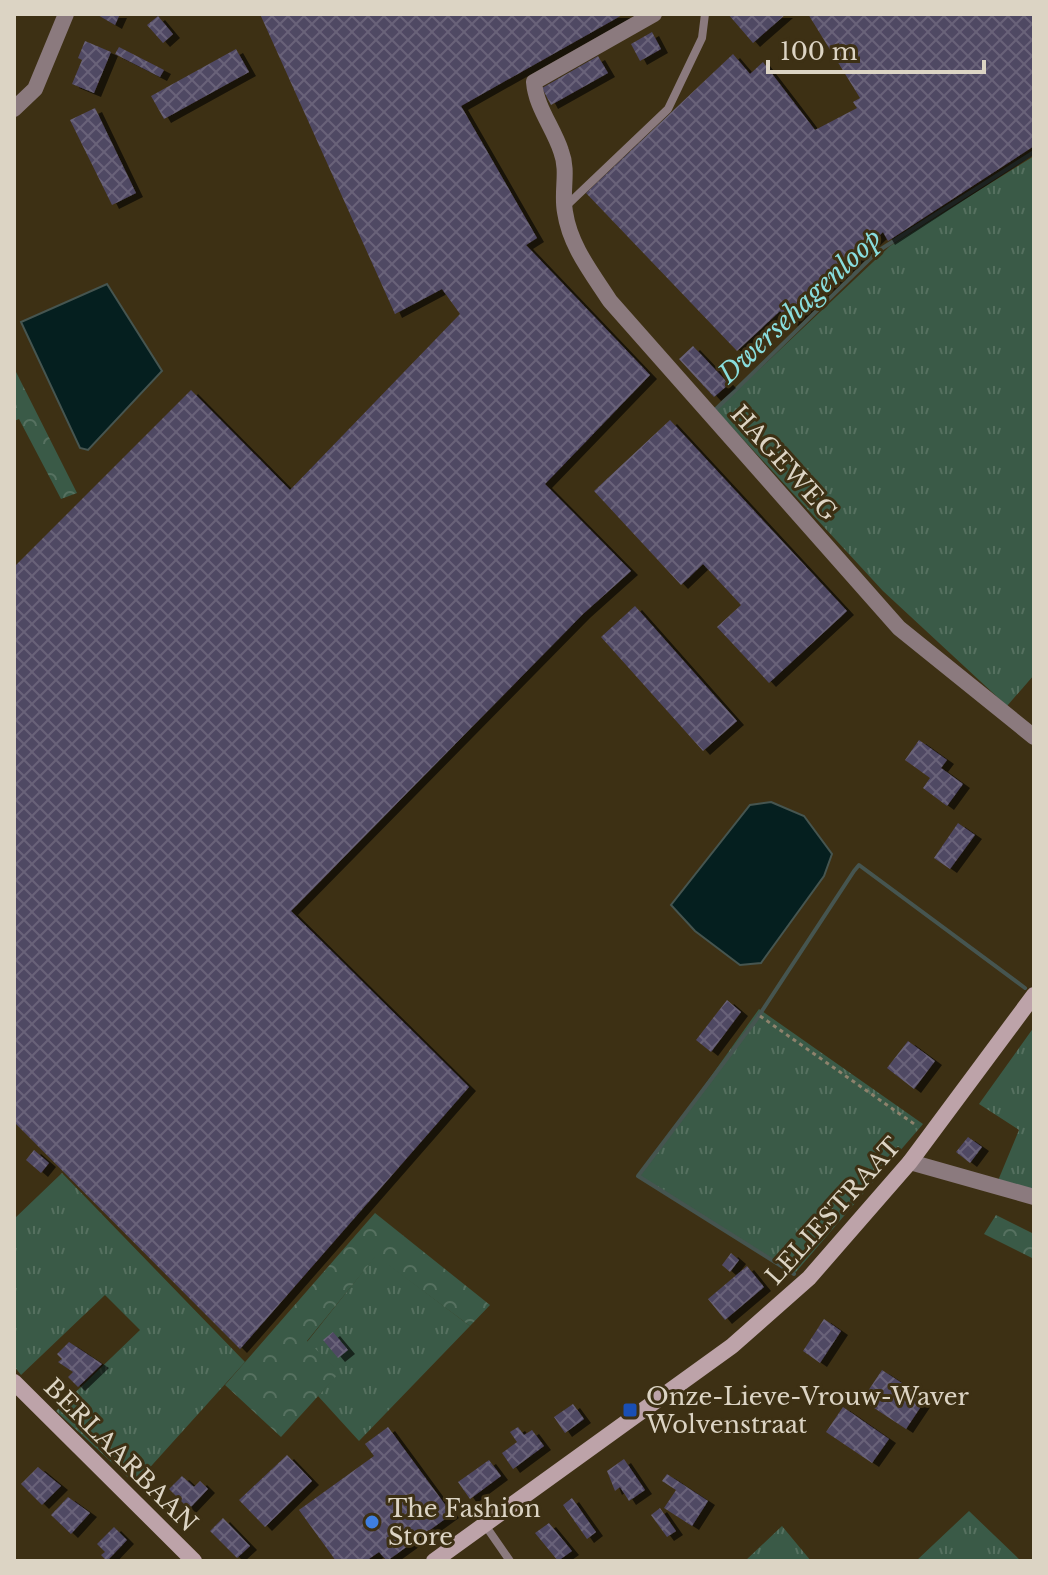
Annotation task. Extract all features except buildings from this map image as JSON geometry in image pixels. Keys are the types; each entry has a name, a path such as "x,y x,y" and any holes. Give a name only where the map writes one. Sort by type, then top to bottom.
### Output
{"street":[{"path":"14,109 35,89 66,14"},
{"name":"HAGEWEG","path":"654,14 534,82 535,96 561,151 567,176 564,209 574,244 610,301 899,628 1034,737"},
{"name":"LELIESTRAAT","path":"434,1561 732,1346 773,1312 809,1278 910,1162 1034,995"},
{"path":"910,1162 1034,1197"},
{"name":"BERLAARBAAN","path":"14,1382 194,1561"}],"lane":[{"path":"564,209 668,109 687,76 702,38 705,14"},
{"path":"485,1525 510,1561"}],"path":[{"path":"760,1016 931,1135"}],"green space":[{"path":"1034,156 1034,675 1007,706 883,591 716,410 890,246"},
{"path":"14,368 77,493 61,499 19,419 14,421"},
{"path":"759,1009 923,1124 795,1273 640,1176"},
{"path":"1034,1027 1034,1193 997,1183 1019,1130 979,1104"},
{"path":"62,1173 245,1362 135,1484 56,1411 140,1330 105,1295 21,1375 14,1366 14,1219"},
{"path":"375,1213 490,1305 470,1326 376,1256 307,1341 340,1372 281,1437 225,1385"},
{"path":"996,1215 1034,1234 1034,1259 984,1234"},
{"path":"376,1255 470,1326 359,1441 318,1396 339,1372 307,1342"},
{"path":"969,1511 1021,1561 916,1561"},
{"path":"782,1526 811,1561 745,1561"}],"water":[{"path":"107,284 162,371 88,450 80,448 21,322"},
{"path":"771,802 804,816 832,854 824,876 761,963 740,965 695,931 671,905 750,805"}],"waterway":[{"name":"Dwersehagenloop","path":"714,411 878,251 1034,152"},
{"path":"794,1274 638,1176 756,1020 854,871 859,865 1025,988"}],"place":[{"name":"Onze-Lieve-Vrouw-Waver Wolvenstraat","path":"630,1410"},
{"name":"The Fashion Store","path":"372,1522"}]}
